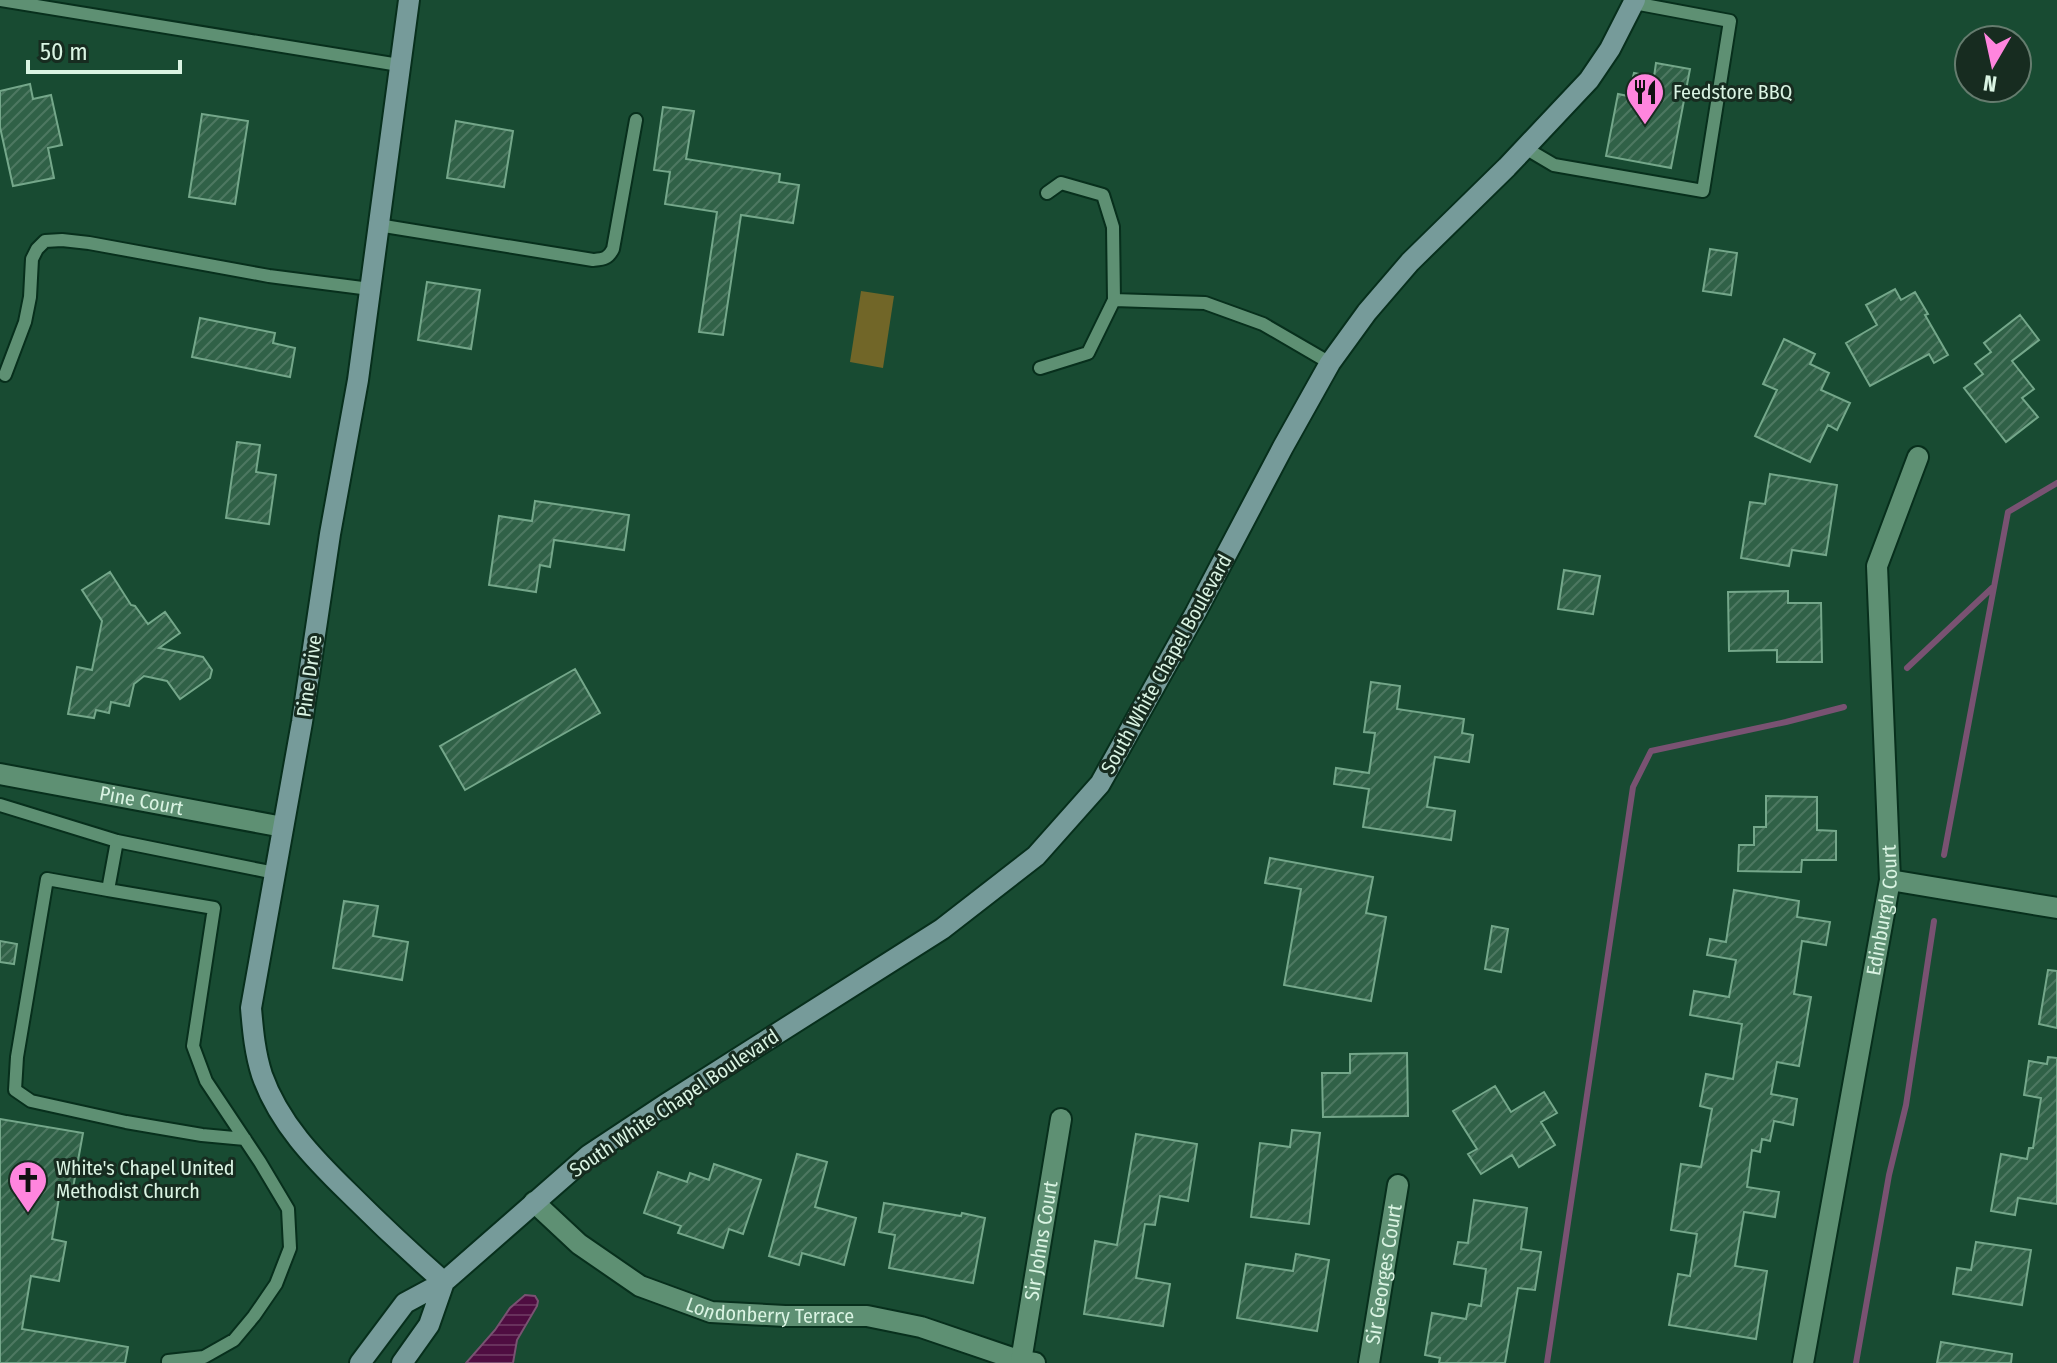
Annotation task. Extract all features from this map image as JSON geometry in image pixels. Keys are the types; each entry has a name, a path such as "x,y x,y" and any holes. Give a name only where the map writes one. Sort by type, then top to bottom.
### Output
{"main road":[{"name":"Pine Drive","path":"409,0 358,380 251,1008 253,1043 263,1077 278,1109 298,1139 391,1235 444,1282"},
{"name":"South White Chapel Boulevard","path":"360,1363 405,1303 444,1282 589,1155 942,929 1036,856 1100,784 1330,363 1367,312 1410,262 1589,80 1610,49 1635,1"},
{"name":"South White Chapel Boulevard","path":"402,1363 429,1325 444,1282"}],"street":[{"name":"Edinburgh Court","path":"1803,1363 1890,880 1877,566 1918,457"},
{"name":"Pine Court","path":"0,774 283,827"},
{"path":"1890,880 2057,908"},
{"name":"Sir Johns Court","path":"1028,1362 1061,1119"},
{"name":"Sir Georges Court","path":"1369,1363 1398,1185"},
{"name":"Londonberry Terrace","path":"534,1202 579,1244 640,1286 711,1312 867,1316 921,1327 1028,1362"}],"lane":[{"path":"0,0 399,65"},
{"path":"1525,148 1554,165 1703,191 1730,21 1635,1"},
{"path":"378,225 593,260 604,259 613,249 636,120"},
{"path":"1040,368 1088,353 1114,300 1113,227 1103,195 1061,183 1047,193"},
{"path":"5,375 25,322 32,259 45,241 89,243 269,276 370,289"},
{"path":"1114,300 1205,303 1263,324 1330,363"},
{"path":"0,805 117,841 275,873"},
{"path":"108,890 117,841"},
{"path":"168,1363 204,1357 234,1340 276,1284 290,1248 288,1209 245,1139 206,1081 193,1046 214,908 47,879 17,1057 15,1090 31,1101 126,1122 245,1139"}],"shaded area":[{"path":"861,291 894,296 883,368 850,362"},
{"path":"525,1295 535,1296 538,1301 517,1340 513,1363 466,1363 510,1308"}],"building":[{"name":"Feedstore BBQ","path":"1656,63 1690,69 1671,168 1606,156 1618,94 1628,96 1634,73 1654,77"},
{"path":"30,84 33,99 51,95 62,145 48,148 54,178 13,186 0,127 0,91"},
{"path":"663,107 694,111 686,159 780,174 779,182 799,185 793,223 741,215 723,335 699,332 717,212 665,204 670,172 654,170"},
{"path":"202,114 248,121 235,204 189,197"},
{"path":"456,121 513,131 504,187 447,178"},
{"path":"1710,249 1737,253 1731,295 1703,291"},
{"path":"427,282 480,290 471,349 418,340"},
{"path":"1895,289 1901,300 1915,292 1948,355 1934,363 1929,354 1870,386 1846,343 1877,325 1866,305"},
{"path":"2020,315 2039,340 2012,361 2034,389 2022,398 2038,417 2006,442 1964,388 1983,374 1975,364 1991,352 1984,343"},
{"path":"200,318 275,333 273,343 295,348 290,377 192,357"},
{"path":"1784,339 1815,354 1810,364 1829,373 1821,390 1850,403 1837,430 1828,425 1810,462 1755,436 1777,390 1763,384"},
{"path":"237,442 260,445 256,472 276,475 269,524 226,518"},
{"path":"1770,474 1837,485 1826,555 1792,550 1789,566 1741,558 1750,502 1765,504"},
{"path":"535,501 629,515 624,550 554,540 550,567 540,565 536,592 489,585 499,516 532,521"},
{"path":"1564,570 1600,576 1593,614 1558,609"},
{"path":"110,572 131,605 148,624 165,612 180,633 159,648 203,657 212,670 210,678 180,699 167,681 144,676 134,684 129,706 111,702 109,713 96,710 94,718 68,714 77,667 92,670 102,621 82,590"},
{"path":"1788,591 1788,603 1821,603 1822,662 1777,662 1777,650 1729,651 1728,592"},
{"path":"575,669 600,713 465,790 440,746"},
{"path":"1371,682 1400,686 1397,709 1464,719 1462,733 1473,735 1469,762 1435,757 1427,807 1455,811 1451,840 1363,827 1369,789 1334,784 1336,768 1369,773 1375,733 1364,732"},
{"path":"1766,796 1817,797 1817,830 1836,831 1836,860 1802,860 1801,872 1738,871 1739,845 1754,845 1754,827 1766,827"},
{"path":"1270,858 1373,877 1366,913 1386,917 1371,1001 1284,985 1301,889 1265,883"},
{"path":"1734,890 1799,901 1797,917 1830,922 1826,945 1802,941 1794,994 1811,997 1799,1066 1777,1062 1771,1094 1797,1099 1793,1125 1774,1121 1770,1141 1762,1139 1760,1152 1752,1150 1747,1187 1779,1192 1775,1217 1744,1212 1735,1266 1767,1271 1756,1339 1669,1325 1678,1274 1690,1276 1697,1234 1671,1230 1681,1164 1701,1167 1712,1109 1700,1106 1706,1074 1733,1079 1742,1024 1690,1015 1694,991 1729,997 1736,960 1707,955 1710,939 1726,942"},
{"path":"344,901 378,906 373,936 408,942 402,980 333,968"},
{"path":"1492,926 1508,929 1501,972 1485,969"},
{"path":"0,941 17,944 14,964 0,962"},
{"path":"2048,970 2057,971 2057,1028 2039,1024"},
{"path":"1407,1053 1408,1116 1323,1117 1322,1073 1350,1073 1350,1054"},
{"path":"2048,1057 2057,1058 2057,1204 2018,1198 2015,1215 1991,1211 2001,1154 2027,1159 2029,1148 2033,1148 2041,1098 2024,1095 2029,1061 2047,1064"},
{"path":"1495,1086 1511,1112 1544,1092 1557,1113 1541,1122 1555,1145 1519,1167 1512,1155 1481,1174 1468,1154 1477,1149 1453,1111"},
{"name":"White's Chapel United Methodist Church","path":"0,1119 83,1133 73,1188 61,1186 52,1239 66,1242 59,1281 31,1276 22,1329 128,1347 125,1363 0,1363"},
{"path":"1292,1130 1320,1133 1309,1224 1251,1217 1260,1143 1290,1147"},
{"path":"1136,1134 1197,1144 1188,1201 1160,1196 1155,1225 1145,1224 1136,1278 1170,1284 1163,1326 1084,1314 1095,1241 1117,1245"},
{"path":"797,1154 827,1162 815,1207 856,1218 844,1265 802,1253 799,1265 769,1256"},
{"path":"714,1164 761,1180 743,1234 729,1229 723,1248 678,1233 681,1226 644,1213 658,1172 687,1182 690,1173 709,1180"},
{"path":"1474,1200 1527,1208 1521,1249 1541,1252 1535,1290 1518,1288 1505,1363 1439,1363 1440,1358 1425,1355 1432,1313 1466,1319 1469,1304 1481,1306 1486,1269 1454,1264 1458,1242 1468,1243"},
{"path":"884,1203 985,1218 973,1283 889,1268 895,1235 879,1232"},
{"path":"1976,1242 2031,1250 2022,1305 1953,1294 1957,1268 1971,1270"},
{"path":"1296,1254 1329,1260 1317,1331 1237,1318 1246,1264 1293,1271"},
{"path":"1941,1342 2012,1354 2011,1363 1937,1363"}],"waterway":[{"path":"1944,855 2008,512 2057,483"},
{"path":"1907,668 1992,588"},
{"path":"1547,1363 1633,787 1651,751 1844,707"},
{"path":"1856,1363 1889,1175 1906,1105 1934,921"}],"place":[{"name":"Feedstore BBQ","path":"1645,126"},
{"name":"White's Chapel United Methodist Church","path":"28,1214"}]}
